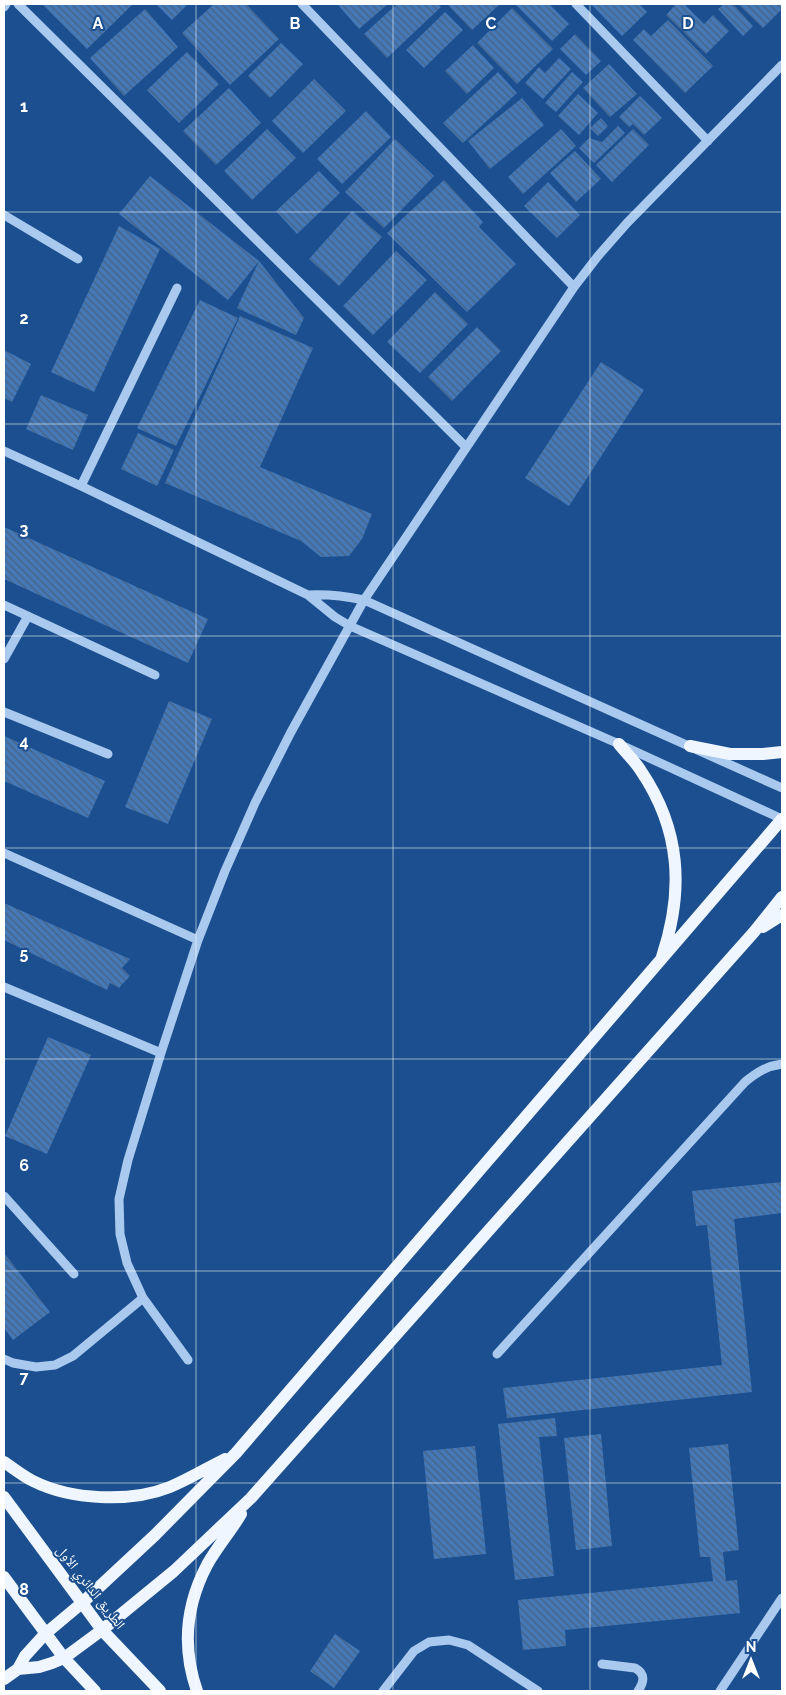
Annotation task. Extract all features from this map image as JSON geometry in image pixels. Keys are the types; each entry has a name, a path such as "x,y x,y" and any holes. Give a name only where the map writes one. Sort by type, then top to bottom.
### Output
{"main road":[{"path":"619,744 640,770 657,799 671,839 675,864 676,898 670,931 660,963"},
{"path":"690,746 730,754 782,752"},
{"path":"4,1679 18,1669 30,1650 45,1634 82,1603 155,1535 236,1453 660,963 782,819"},
{"path":"18,1669 39,1667 64,1658 102,1630 174,1571 251,1498 754,932 782,898"},
{"path":"754,932 782,915"},
{"path":"4,1462 32,1481 63,1492 100,1497 138,1495 170,1487 236,1453"},
{"name":"الطريق الدائري الأول","path":"4,1497 102,1630 160,1691"},
{"path":"197,1691 191,1675 187,1634 194,1594 208,1564 251,1498"},
{"path":"4,1577 64,1658 95,1691"}],"street":[{"path":"18,4 466,447"},
{"path":"302,4 574,287"},
{"path":"576,4 708,141"},
{"path":"188,1360 143,1298 126,1263 120,1234 119,1199 128,1160 198,940 255,803 291,732 364,600 574,287 627,222 782,65"},
{"path":"4,215 78,259"},
{"path":"81,486 176,288"},
{"path":"4,452 81,486 308,595 335,618 350,626 619,744 782,819"},
{"path":"308,595 336,595 364,600 782,788"},
{"path":"4,605 155,674"},
{"path":"4,659 28,616"},
{"path":"4,712 108,754"},
{"path":"4,853 198,940"},
{"path":"4,988 161,1053"},
{"path":"497,1354 744,1082 757,1072 770,1066 782,1064"},
{"path":"4,1196 74,1274"},
{"path":"4,1359 13,1363 36,1367 55,1365 73,1356 143,1298"},
{"path":"720,1691 782,1598"},
{"path":"382,1691 414,1651 429,1642 449,1640 468,1645 538,1691"},
{"path":"602,1664 639,1670 644,1679 638,1691"}],"building":[{"path":"42,4 133,4 87,49"},
{"path":"156,4 188,4 172,20"},
{"path":"214,4 246,4 279,39 230,85 182,33"},
{"path":"342,4 388,4 359,29 339,6"},
{"path":"397,4 438,4 441,7 387,58 364,34"},
{"path":"447,4 500,4 472,30"},
{"path":"515,4 549,4 569,24 552,41"},
{"path":"591,4 639,4 647,12 622,36"},
{"path":"676,4 684,4 704,24 713,15 729,31 706,54 666,15"},
{"path":"724,4 733,4 753,26 743,36 718,9"},
{"path":"738,4 782,4 782,9 763,28"},
{"path":"512,8 553,49 517,84 477,43"},
{"path":"145,9 178,47 124,96 90,58"},
{"path":"445,12 463,30 424,68 406,50"},
{"path":"668,20 713,66 685,93 633,40 644,29 651,36"},
{"path":"575,34 601,61 586,75 560,49"},
{"path":"281,43 303,64 270,98 248,76"},
{"path":"473,45 494,68 467,94 445,71"},
{"path":"187,52 219,84 179,123 147,90"},
{"path":"559,58 571,69 543,99 525,83 539,67 545,73"},
{"path":"609,64 637,94 610,117 583,88"},
{"path":"498,72 517,93 463,143 443,123"},
{"path":"572,72 583,82 556,112 545,103"},
{"path":"314,79 346,111 303,153 272,121"},
{"path":"229,88 261,123 216,165 183,131"},
{"path":"578,94 598,113 579,135 558,116"},
{"path":"640,96 662,118 644,135 633,124 629,127 619,117"},
{"path":"522,98 544,125 490,169 468,141"},
{"path":"366,111 391,137 342,184 317,159"},
{"path":"601,118 608,126 598,136 590,128"},
{"path":"618,126 625,133 594,163 579,148 589,138 602,142"},
{"path":"267,129 296,158 252,200 224,171"},
{"path":"561,129 576,146 523,194 508,177"},
{"path":"633,129 649,145 612,182 596,165"},
{"path":"395,139 434,176 384,228 345,192"},
{"path":"575,151 601,179 576,202 550,173"},
{"path":"319,171 340,193 297,234 276,211"},
{"path":"150,176 259,261 228,300 119,214"},
{"path":"444,180 483,222 479,227 516,264 467,312 387,233"},
{"path":"548,182 580,215 557,238 524,206"},
{"path":"352,211 382,237 339,286 309,259"},
{"path":"119,226 160,249 94,392 51,372"},
{"path":"396,251 427,280 373,335 343,306"},
{"path":"259,261 304,318 296,335 237,308"},
{"path":"435,292 468,324 420,373 387,342"},
{"path":"200,300 238,318 176,446 137,428"},
{"path":"240,316 313,348 260,467 372,514 362,539 349,556 321,557 301,541 165,483"},
{"path":"477,327 501,351 452,401 428,377"},
{"path":"4,350 31,364 12,402 4,398"},
{"path":"601,362 644,390 569,506 525,478"},
{"path":"41,395 88,415 73,450 26,429"},
{"path":"138,433 174,450 157,486 121,469"},
{"path":"4,527 208,619 188,663 4,579"},
{"path":"169,701 212,719 168,824 125,807"},
{"path":"4,736 105,781 88,818 4,781"},
{"path":"4,903 130,959 122,968 130,976 119,988 110,983 107,990 4,940"},
{"path":"48,1037 91,1055 47,1154 5,1136"},
{"path":"782,1182 782,1213 734,1219 752,1392 507,1418 503,1388 722,1365 707,1225 696,1226 692,1191"},
{"path":"4,1253 50,1312 13,1340 4,1328"},
{"path":"555,1418 557,1436 539,1437 554,1576 515,1580 498,1424"},
{"path":"601,1434 612,1546 576,1550 564,1438"},
{"path":"728,1444 739,1550 723,1552 726,1581 737,1580 740,1613 565,1630 566,1646 523,1650 518,1600 713,1581 710,1557 700,1557 689,1448"},
{"path":"475,1446 486,1554 434,1559 423,1451"},
{"path":"335,1634 360,1651 334,1688 310,1671"}]}
